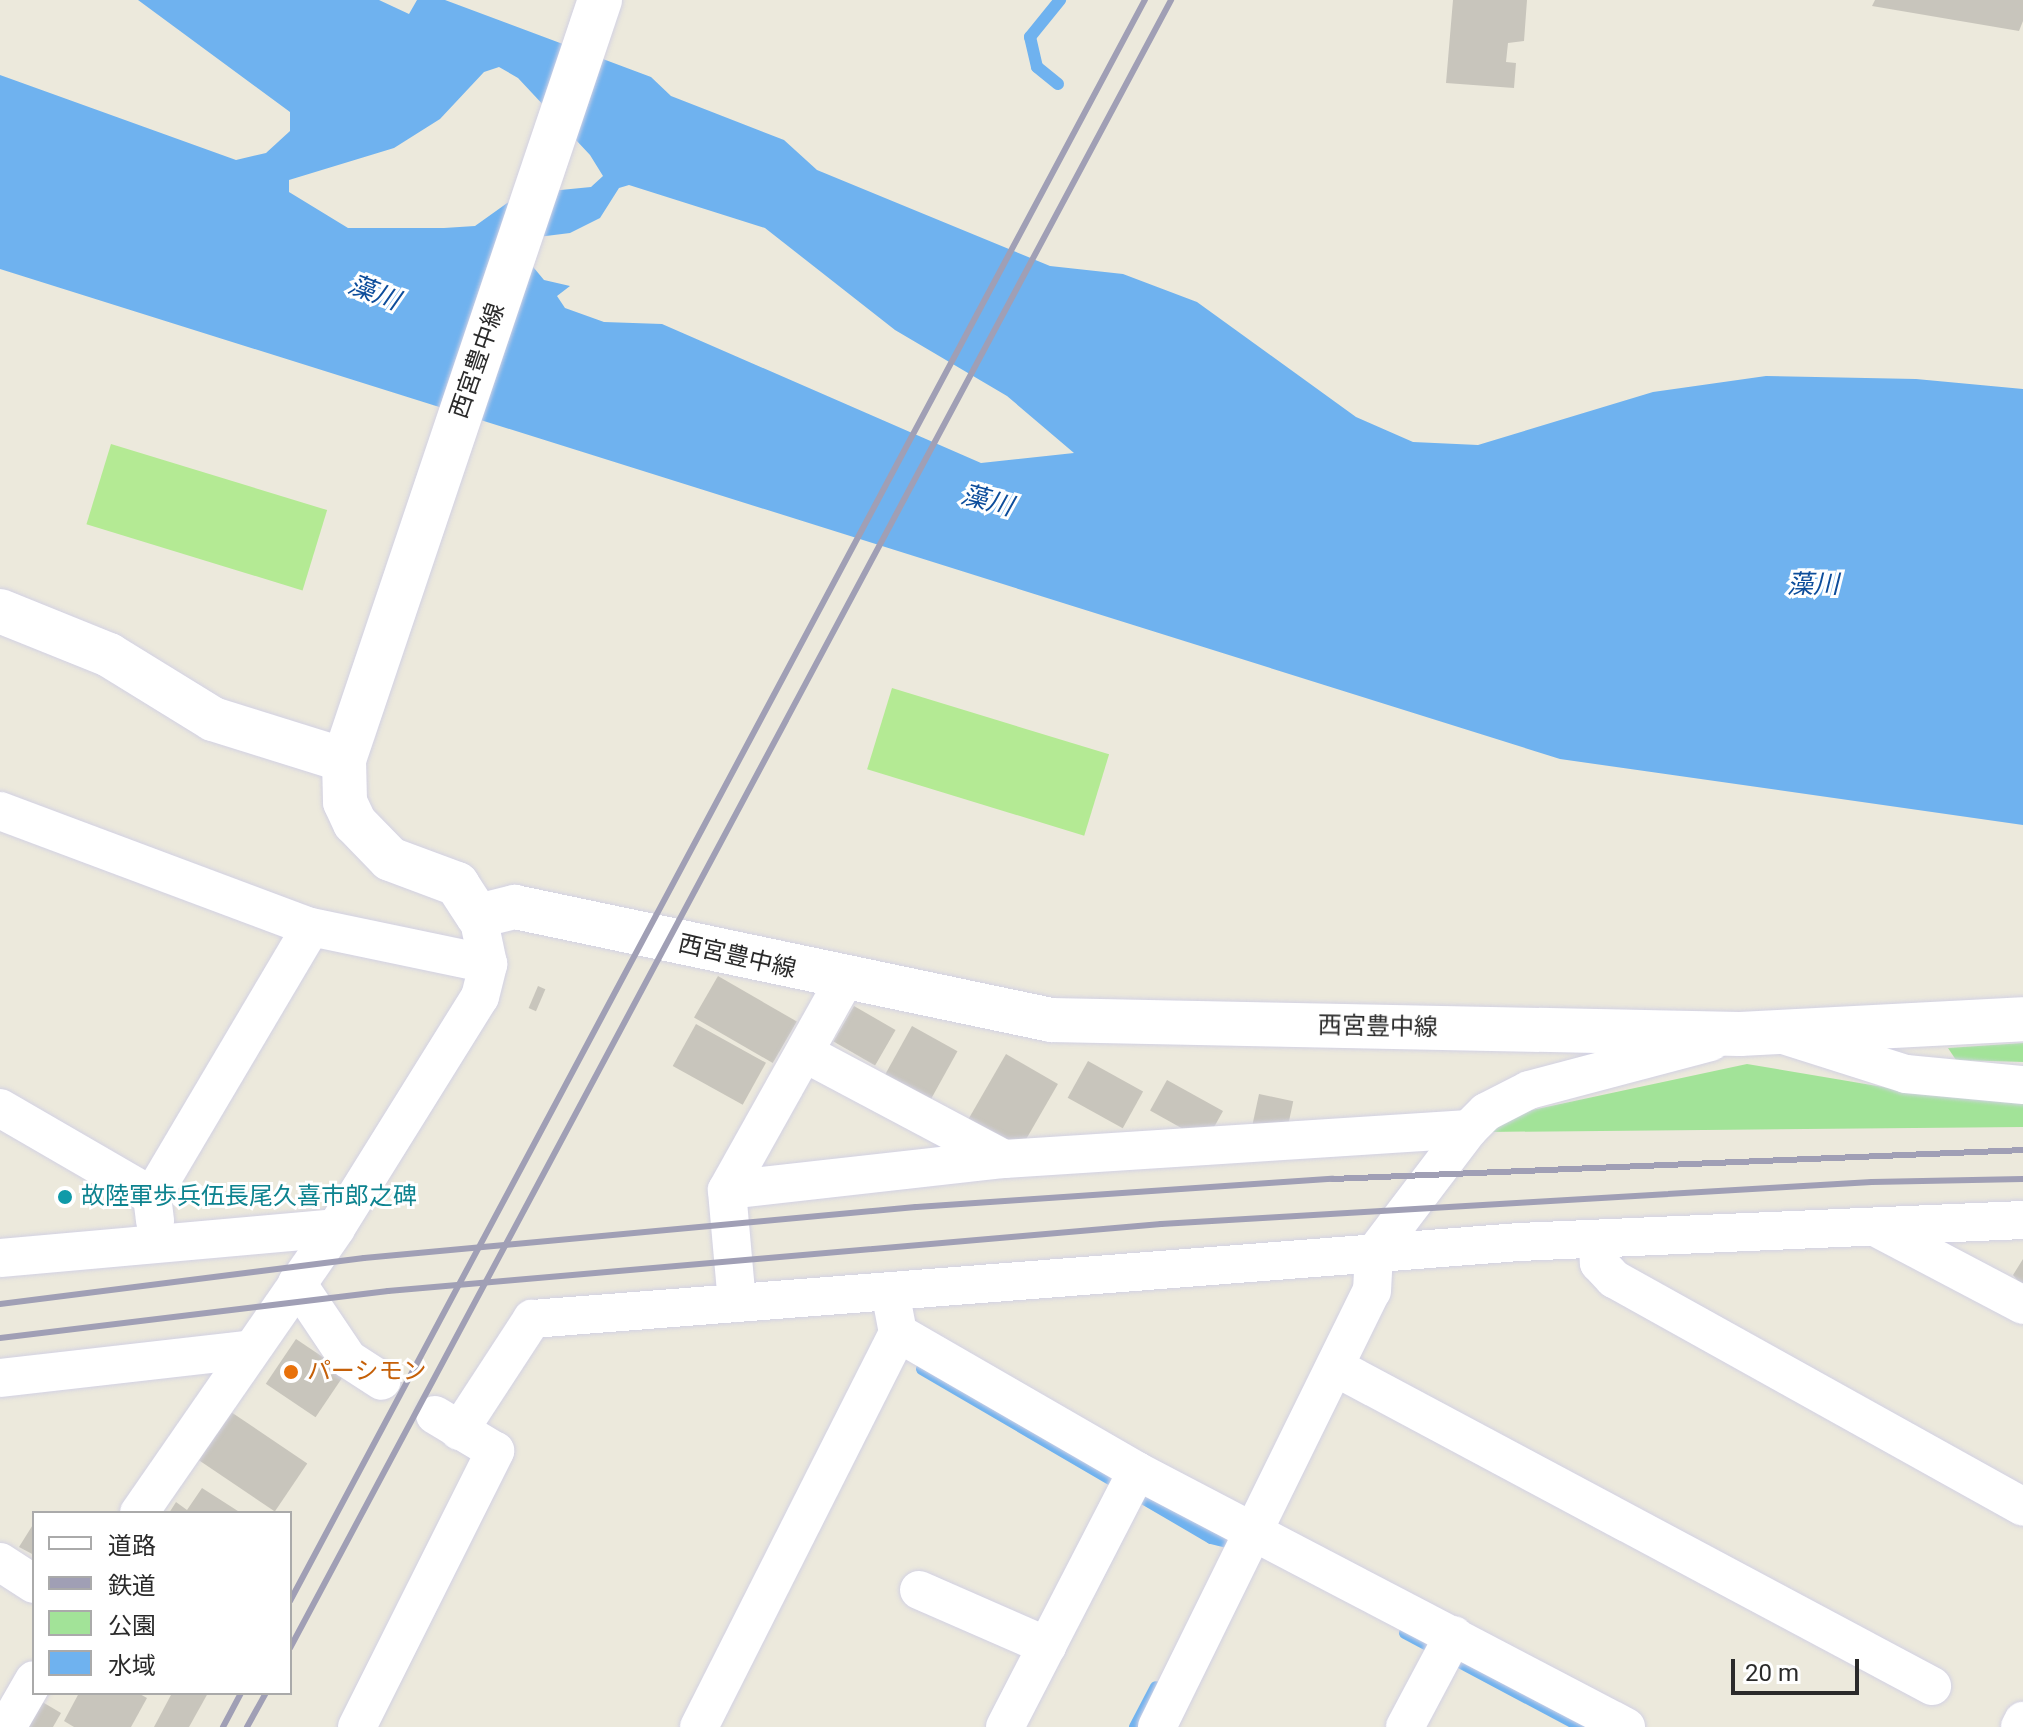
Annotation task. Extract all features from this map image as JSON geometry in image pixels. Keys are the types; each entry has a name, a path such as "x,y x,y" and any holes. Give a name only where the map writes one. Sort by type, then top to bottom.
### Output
{"main road":[{"name":"西宮豊中線","path":"600,0 350,740 345,802 372,845 390,859 457,884 478,916 515,907 844,981 1051,1020 1757,1033 2023,1019"},
{"path":"0,611 109,655 213,719 350,740"}],"street":[{"path":"0,811 311,927 488,964"},
{"path":"140,1511 247,1350 336,1228 480,997 488,964 478,916"},
{"path":"158,1246 152,1196 311,927"},
{"path":"737,1303 727,1190 844,981"},
{"path":"1157,1727 1372,1291 1374,1254 1469,1129 1506,1099 1529,1090 1757,1033 1906,1074 2023,1085"},
{"path":"805,1053 1004,1159"},
{"path":"0,1108 152,1196"},
{"path":"727,1190 1004,1159 1469,1129"},
{"path":"357,1727 495,1451 447,1423 526,1320 1598,1239 2023,1220"},
{"path":"1874,1227 2023,1305"},
{"path":"0,1258 336,1228"},
{"path":"1598,1239 1599,1263 1614,1279 2023,1507"},
{"path":"297,1283 348,1359 382,1381"},
{"path":"699,1727 898,1333 890,1291"},
{"path":"898,1333 1137,1471 1626,1727"},
{"path":"0,1378 247,1350"},
{"path":"1335,1367 1932,1686"},
{"path":"1005,1727 1137,1471"},
{"path":"0,1562 32,1583"},
{"path":"919,1590 1047,1646"},
{"path":"1405,1727 1454,1635"},
{"path":"7,1727 32,1683"},
{"path":"2020,1727 2023,1721"}],"green space":[{"path":"111,444 327,510 303,590 86,524"},
{"path":"892,688 1109,754 1084,836 867,769"},
{"path":"2023,1043 2023,1062 1956,1060 1948,1048"},
{"path":"1747,1064 1907,1091 2023,1101 2023,1127 1485,1132 1509,1115"}],"water":[{"name":"藻川","path":"138,0 379,0 409,14 417,0 445,0 651,77 671,96 784,140 817,170 1050,266 1123,274 1197,302 1356,417 1413,442 1478,445 1653,392 1766,376 1916,379 2023,389 2023,825 1560,759 0,269 0,75 236,160 266,153 290,131 290,112","holes":["499,67 518,78 590,155 603,176 591,187 520,194 475,226 444,228 348,228 289,192 289,180 394,148 440,119 484,72","629,185 765,228 895,330 1007,396 1074,453 981,463 662,324 604,322 565,308 557,296 570,286 544,280 524,256 538,237 570,233 600,218 619,188"]}],"building":[{"path":"1453,0 1527,0 1524,41 1508,43 1506,62 1516,63 1514,88 1446,83"},
{"path":"1875,0 2023,0 2023,21 2019,31 1872,6"},
{"path":"718,976 797,1021 773,1063 694,1018"},
{"path":"538,986 545,989 536,1011 529,1008"},
{"path":"854,1006 896,1030 875,1066 834,1042"},
{"path":"696,1024 766,1063 743,1105 673,1066"},
{"path":"912,1026 957,1051 930,1100 885,1075"},
{"path":"1006,1054 1058,1084 1020,1149 968,1119"},
{"path":"1088,1061 1143,1092 1123,1128 1068,1098"},
{"path":"1167,1080 1223,1111 1206,1142 1150,1111"},
{"path":"1259,1094 1293,1101 1287,1133 1252,1125"},
{"path":"2023,1259 2023,1287 2013,1275"},
{"path":"296,1339 346,1373 316,1417 266,1384"},
{"path":"231,1412 307,1463 274,1511 199,1460"},
{"path":"202,1488 238,1511 170,1511 176,1502 187,1510"},
{"path":"32,1526 32,1554 19,1547"},
{"path":"78,1695 142,1695 147,1698 131,1727 74,1727 64,1721"},
{"path":"171,1695 207,1695 189,1727 154,1727"},
{"path":"39,1700 61,1713 53,1727 23,1727"}],"waterway":[{"path":"1058,84 1037,67 1030,37 1060,0"},
{"path":"922,1369 1211,1538 1240,1545"},
{"path":"1405,1633 1582,1727"},
{"path":"1135,1727 1156,1687"}],"railway":[{"path":"292,1597 1145,0"},
{"path":"292,1644 1171,0"},
{"path":"0,1304 364,1258 916,1207 1332,1179 2023,1150"},
{"path":"0,1338 388,1291 1161,1224 1872,1182 2023,1179"},
{"path":"223,1727 240,1695"},
{"path":"247,1727 265,1695"}],"place":[{"name":"故陸軍歩兵伍長尾久喜市郎之碑","path":"65,1197"},
{"name":"パーシモン","path":"291,1372"}]}
